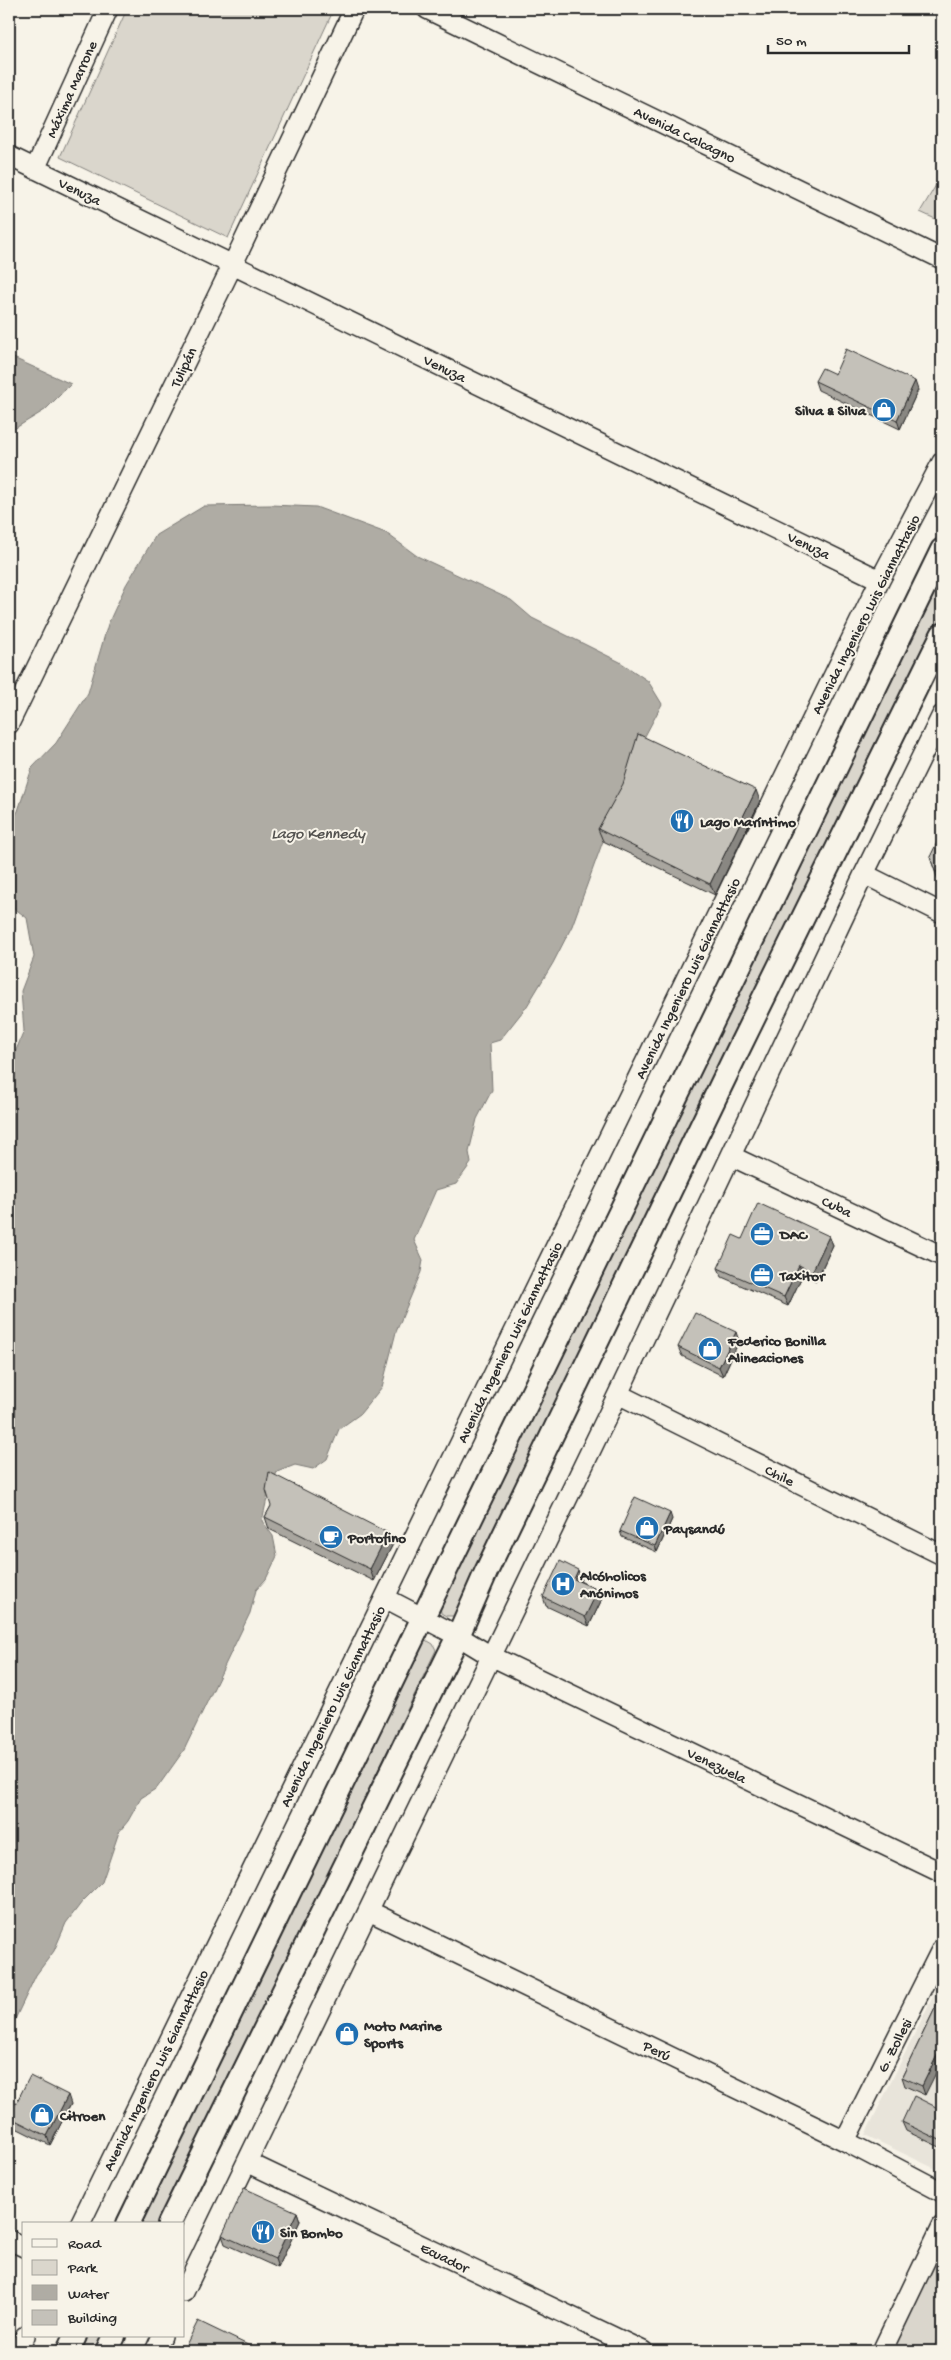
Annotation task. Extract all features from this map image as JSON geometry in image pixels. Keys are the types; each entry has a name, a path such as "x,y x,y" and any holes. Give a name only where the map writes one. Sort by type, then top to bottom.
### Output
{"main road":[{"path":"129,2222 942,550"},
{"path":"170,2222 458,1636 486,1572 734,1058 942,635"},
{"path":"68,2351 74,2338"},
{"path":"107,2351 113,2338"}],"street":[{"name":"Máxima Marrone","path":"35,169 108,9"},
{"name":"Tulipán","path":"9,724 233,264 354,9"},
{"name":"Avenida Calcagno","path":"427,9 942,259"},
{"name":"Venuza","path":"9,156 880,580"},
{"name":"Avenida Ingeniero Luis Giannattasio","path":"81,2222 880,580 942,462"},
{"path":"185,2290 370,1911 618,1394 864,874 942,715"},
{"path":"864,874 942,913"},
{"name":"Cuba","path":"731,1156 942,1256"},
{"name":"Chile","path":"618,1394 942,1555"},
{"name":"Venezuela","path":"385,1598 422,1619 458,1636 491,1656 942,1873"},
{"name":"Perú","path":"370,1911 845,2141 942,2192"},
{"name":"G. Zollesi","path":"845,2141 942,1948"},
{"name":"Ecuador","path":"247,2162 644,2351"},
{"path":"882,2351 942,2226"},
{"path":"9,2240 22,2247"},
{"path":"18,2351 25,2338"},
{"path":"155,2351 161,2338"}],"shaded area":[{"path":"942,1978 942,2172 865,2135"}],"green space":[{"path":"127,9 334,9 228,238 60,157"},
{"path":"942,175 942,222 920,212"},
{"path":"942,573 942,615 454,1616 446,1616 441,1613 440,1606"},
{"path":"428,1641 433,1644 436,1650 160,2222 142,2222 421,1643"},
{"path":"942,2249 942,2330 932,2351 891,2351"},
{"path":"85,2338 103,2338 96,2351 79,2351"}],"water":[{"path":"9,356 71,384 45,410 9,432"},
{"name":"Lago Kennedy","path":"271,505 316,507 386,533 417,556 511,600 532,618 620,662 648,681 662,704 645,736 627,796 603,841 572,926 553,963 527,1006 500,1040 490,1043 492,1090 477,1119 469,1152 471,1163 456,1184 436,1190 414,1240 423,1260 421,1272 396,1332 382,1387 360,1414 339,1429 327,1459 313,1469 295,1465 277,1472 268,1494 262,1521 273,1536 277,1556 266,1579 256,1590 250,1613 184,1750 157,1788 141,1798 128,1821 119,1832 102,1882 82,1902 66,1923 54,1951 36,1975 9,2032 9,1067 24,1031 21,991 34,957 27,918 9,904 9,827 18,811 32,768 56,743 88,693 108,624 126,585 156,535 204,506"}],"building":[{"name":"Silva & Silva","path":"846,349 915,381 897,420 815,381 822,368 835,374"},
{"name":"Lago Maríntimo","path":"638,734 756,790 710,884 598,829 623,784"},
{"path":"940,836 942,837 942,874 935,871 930,857"},
{"path":"758,1203 829,1236 812,1272 799,1265 784,1297 718,1268 733,1235 742,1239"},
{"name":"Federico Bonilla Alineaciones","path":"695,1313 736,1332 719,1367 678,1347"},
{"name":"Portofino","path":"269,1472 388,1533 370,1569 265,1517 271,1506 266,1490"},
{"name":"Paysandú","path":"635,1497 670,1513 655,1546 620,1531"},
{"path":"560,1561 578,1570 574,1579 598,1590 585,1617 543,1597"},
{"path":"942,1994 942,2045 922,2086 902,2077"},
{"name":"Citroen","path":"30,2076 68,2095 47,2136 9,2117"},
{"path":"914,2096 942,2110 942,2141 902,2122"},
{"name":"Sin Bombo","path":"244,2188 297,2212 275,2259 222,2235"},
{"path":"198,2321 252,2347 250,2351 183,2351"}],"place":[{"name":"Silva & Silva","path":"884,410"},
{"name":"Lago Maríntimo","path":"682,821"},
{"name":"DAC","path":"762,1234"},
{"name":"Taxitor","path":"762,1275"},
{"name":"Federico Bonilla Alineaciones","path":"710,1349"},
{"name":"Paysandú","path":"647,1528"},
{"name":"Portofino","path":"331,1537"},
{"name":"Alcóholicos Anónimos","path":"563,1584"},
{"name":"Moto Marine Sports","path":"347,2034"},
{"name":"Citroen","path":"42,2115"},
{"name":"Sin Bombo","path":"263,2232"}]}
